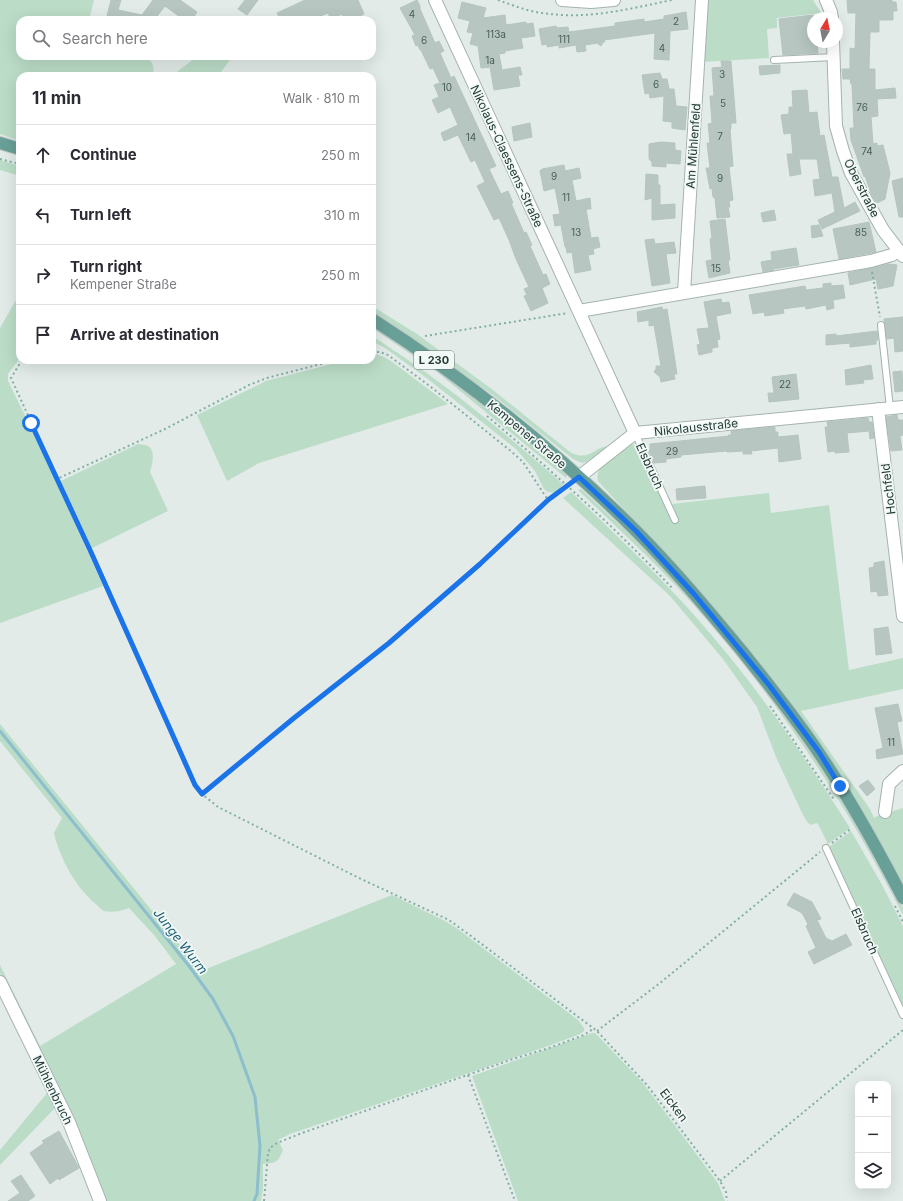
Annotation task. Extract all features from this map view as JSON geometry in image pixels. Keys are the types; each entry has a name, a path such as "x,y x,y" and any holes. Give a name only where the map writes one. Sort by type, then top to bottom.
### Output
{"main road":[{"path":"0,143 16,148"},
{"name":"Kempener Straße","path":"376,322 417,348 456,376 522,428 579,477 631,527 699,600 769,685 819,752 878,850 898,900"}],"street":[{"name":"Nikolaus-Claessens-Straße","path":"435,0 579,311"},
{"path":"562,0 591,2 614,0"},
{"name":"Am Mühlenfeld","path":"684,292 702,0"},
{"path":"826,0 831,12"},
{"name":"Oberstraße","path":"834,48 836,126 843,150 851,173 884,230 901,253"},
{"path":"635,433 579,311 870,261 901,253"},
{"name":"Nikolausstraße","path":"635,433 903,407"},
{"name":"Hochfeld","path":"884,409 903,616"},
{"name":"Elsbruch","path":"579,477 635,433"},
{"path":"885,812 888,784 903,771"},
{"name":"Mühlenbruch","path":"0,982 69,1122 100,1201"}],"lane":[{"path":"774,60 834,57"},
{"path":"881,325 884,409"},
{"name":"Elsbruch","path":"635,433 676,520"},
{"name":"Elsbruch","path":"826,848 903,1015"}],"path":[{"path":"0,159 16,163"},
{"path":"870,261 881,325"},
{"path":"425,336 579,311"},
{"path":"376,352 388,355 431,387 512,452 523,462 548,500"},
{"name":"Eicken","path":"20,364 11,378 97,563 195,785 202,794 218,807 269,834 449,920 597,1031 647,1085 720,1181 726,1192 727,1201"},
{"path":"57,479 164,429 249,385 267,378 321,364"},
{"path":"483,413 568,486 640,553 674,590"},
{"path":"202,794 294,718 389,643 480,564 548,500 579,477"},
{"path":"766,702 836,803"},
{"path":"597,1031 660,983 816,854 852,828 849,822"},
{"path":"898,900 903,922"},
{"path":"264,1201 268,1153 270,1148 277,1143 548,1048 584,1035 593,1029"},
{"path":"720,1181 903,1030"},
{"path":"468,1075 515,1201"}],"green space":[{"path":"0,0 94,0 90,16 16,16 16,60 149,60 152,64 153,72 16,72 16,140 0,134"},
{"path":"707,0 813,0 820,12 807,12 807,15 777,18 777,28 767,29 769,58 702,62"},
{"path":"193,60 230,60 221,72 177,72"},
{"path":"0,160 16,165 16,175 0,170"},
{"path":"16,300 16,363 8,374 8,381 40,446 103,586 0,623 0,328"},
{"path":"376,308 417,334 493,390 570,452 583,456 605,446 610,446 586,462 582,463 573,459 493,395 421,344 376,316"},
{"path":"376,327 455,382 513,428 567,475 566,478 437,372 376,331"},
{"path":"376,339 422,370 470,406 563,484 556,493 548,492 544,489 535,471 516,449 428,379 376,343"},
{"path":"376,354 391,361 448,404 259,463 227,481 197,415 266,381 332,364 376,364"},
{"path":"138,444 147,445 152,451 153,458 150,472 168,511 92,548 61,481"},
{"path":"631,444 635,445 638,449 674,522 679,521 672,504 769,493 771,513 829,505 849,670 903,658 903,689 801,711 870,809 874,818 903,808 903,885 868,822 773,681 709,602 598,481 599,470 602,465 626,446"},
{"path":"581,489 640,544 715,625 784,715 849,810 903,907 903,915 841,804 770,698 701,613 650,559 578,490"},
{"path":"571,492 665,584 695,616 737,666 777,719 850,828 828,844 818,824 816,823 811,825 808,823 776,757 757,707 723,659 670,596 563,498"},
{"path":"0,724 201,971 392,895 455,927 578,1020 584,1028 584,1031 551,1045 290,1134 278,1140 283,1150 280,1157 274,1162 263,1164 263,1188 261,1201 104,1201 38,1047 0,973 0,965 40,1046 176,964 154,935 129,908 111,912 104,911 89,898 76,882 60,853 54,833 62,818 0,741"},
{"path":"851,831 881,883 903,926 903,1008 829,847"},
{"path":"595,1033 643,1083 718,1183 725,1201 518,1201 472,1076"},
{"path":"48,1092 55,1108 0,1165 0,1150"}],"building":[{"path":"111,0 121,0 118,10 142,15 153,0 180,0 197,12 194,16 179,16 165,6 157,16 107,16"},
{"path":"245,0 258,0 247,15 238,9"},
{"path":"305,0 358,0 364,14 360,16 343,16 342,14 338,16 330,16 328,13 320,16 279,16 277,13"},
{"path":"417,0 435,43 439,41 444,51 440,53 451,78 454,76 496,166 489,169 501,194 508,191 513,203 511,203 524,233 526,232 532,245 530,246 543,275 546,274 550,284 542,288 548,303 531,311 524,296 527,295 524,289 529,287 509,240 499,218 494,220 477,186 485,182 475,160 471,162 458,135 444,141 441,133 458,125 450,107 438,113 432,100 439,97 434,85 440,83 433,68 430,69 418,45 416,46 412,36 415,35 400,8"},
{"path":"847,0 892,0 892,2 896,2 897,11 893,11 893,20 879,20 879,32 870,32 869,69 875,69 875,90 895,88 896,98 877,99 878,116 871,117 873,144 877,143 877,146 883,145 890,173 885,199 877,203 871,193 865,176 864,177 851,140 850,128 854,128 852,84 850,79 843,79 842,69 850,69 850,48 855,49 856,13 848,13"},
{"path":"462,2 486,8 483,18 505,15 506,25 526,22 526,24 533,23 535,36 521,38 523,48 505,51 505,53 499,54 502,70 520,67 522,75 518,75 520,86 494,90 490,67 481,68 478,46 470,44 473,33 467,32 470,21 458,18"},
{"path":"686,12 688,29 670,31 669,60 654,59 655,33 604,40 605,42 603,42 601,46 597,43 585,45 586,51 577,52 576,45 559,48 559,45 547,47 547,44 542,45 539,29 556,26 557,28 568,27 569,32 615,26 615,23 644,19 644,22 664,19 664,16"},
{"path":"807,16 807,48 818,48 818,53 783,55 779,19"},
{"path":"721,61 731,61 736,123 731,123 730,129 733,166 729,167 733,200 729,201 730,207 728,207 730,217 717,218 715,198 713,197 712,188 710,189 706,168 710,168 707,143 710,143 708,124 712,123 710,96 714,96 712,68 722,67"},
{"path":"780,65 780,73 760,75 759,66"},
{"path":"660,73 662,79 667,79 669,89 674,89 676,106 687,107 685,130 672,128 672,122 663,121 664,96 650,98 649,93 645,94 642,75"},
{"path":"807,90 809,113 817,112 820,136 824,135 832,177 838,177 844,208 855,202 860,211 822,229 818,220 835,212 832,193 815,196 813,180 820,179 817,159 799,159 801,174 790,176 787,154 793,154 791,133 784,134 781,115 789,114 789,107 793,107 792,91"},
{"path":"530,123 532,137 514,141 512,127"},
{"path":"661,142 675,143 675,150 681,151 680,164 666,163 666,167 652,166 652,162 649,159 649,144"},
{"path":"564,165 565,171 579,168 581,178 572,180 576,201 590,198 591,209 586,209 591,238 598,237 600,247 593,249 594,254 588,255 591,270 575,273 572,252 567,253 561,225 555,226 553,215 560,214 555,188 544,191 540,171 542,169"},
{"path":"646,174 658,175 658,185 660,185 660,205 675,204 675,218 652,220 652,198 645,200"},
{"path":"903,178 903,217 899,217 892,181"},
{"path":"774,210 776,220 763,222 761,213"},
{"path":"725,219 730,273 709,278 706,261 712,260 710,221"},
{"path":"869,222 876,252 839,259 833,229"},
{"path":"819,225 823,236 812,238 811,226"},
{"path":"654,239 655,244 674,242 676,253 666,254 670,283 652,286 645,240"},
{"path":"796,248 799,265 763,272 761,262 772,260 771,252"},
{"path":"888,264 897,265 893,286 878,289 876,279 850,285 848,273"},
{"path":"831,283 831,286 843,285 845,298 833,300 834,308 827,310 826,305 806,309 805,306 783,309 784,313 765,316 764,312 753,314 749,295 805,286 806,290 823,288 823,284"},
{"path":"721,299 722,303 729,302 731,313 716,316 720,339 717,340 718,347 712,348 712,352 699,355 697,345 700,344 697,329 709,328 704,302"},
{"path":"662,307 663,310 667,309 677,374 674,374 675,379 661,382 660,377 654,372 656,366 661,366 654,325 649,326 649,320 638,322 637,312"},
{"path":"903,317 903,351 895,352 894,338 887,339 884,319"},
{"path":"877,331 878,340 876,340 876,344 850,347 850,343 826,345 826,335 836,334 836,336"},
{"path":"871,365 873,379 863,380 864,383 846,385 845,370"},
{"path":"902,371 903,391 895,392 893,372"},
{"path":"796,374 799,399 769,402 768,393 774,393 772,377"},
{"path":"897,415 898,420 903,420 903,435 900,436 902,450 891,451 886,417"},
{"path":"868,418 869,422 872,422 874,438 870,439 869,431 847,433 849,452 828,452 825,427 828,427 827,422"},
{"path":"775,427 775,432 778,432 778,437 798,435 801,459 779,462 778,448 751,451 752,454 743,454 743,451 726,451 681,455 681,457 666,459 666,462 654,463 649,451 650,444 729,436 728,435 731,435 731,431"},
{"path":"705,486 706,498 677,500 676,489"},
{"path":"884,561 888,595 878,596 877,591 871,592 869,568 874,567 874,563"},
{"path":"888,627 892,653 876,655 874,629"},
{"path":"898,704 902,721 897,722 903,754 877,759 876,750 883,748 875,708"},
{"path":"868,780 875,789 867,796 859,786"},
{"path":"794,893 812,902 821,919 817,920 826,938 832,941 846,934 852,945 814,964 808,952 816,948 806,926 808,924 802,913 787,905"},
{"path":"59,1131 79,1168 59,1180 58,1178 50,1184 30,1153 44,1143 42,1141"},
{"path":"21,1175 35,1196 28,1201 8,1201 20,1193 11,1181"}],"waterway":[{"name":"Junge Wurm","path":"0,731 189,966 213,999 233,1036 255,1097 260,1146 257,1194 254,1201"}],"route":[{"path":"31,423 144,668 195,785 202,794 294,718 389,643 480,564 548,500 579,477 636,531 694,594 769,685 819,752 840,786"}]}
